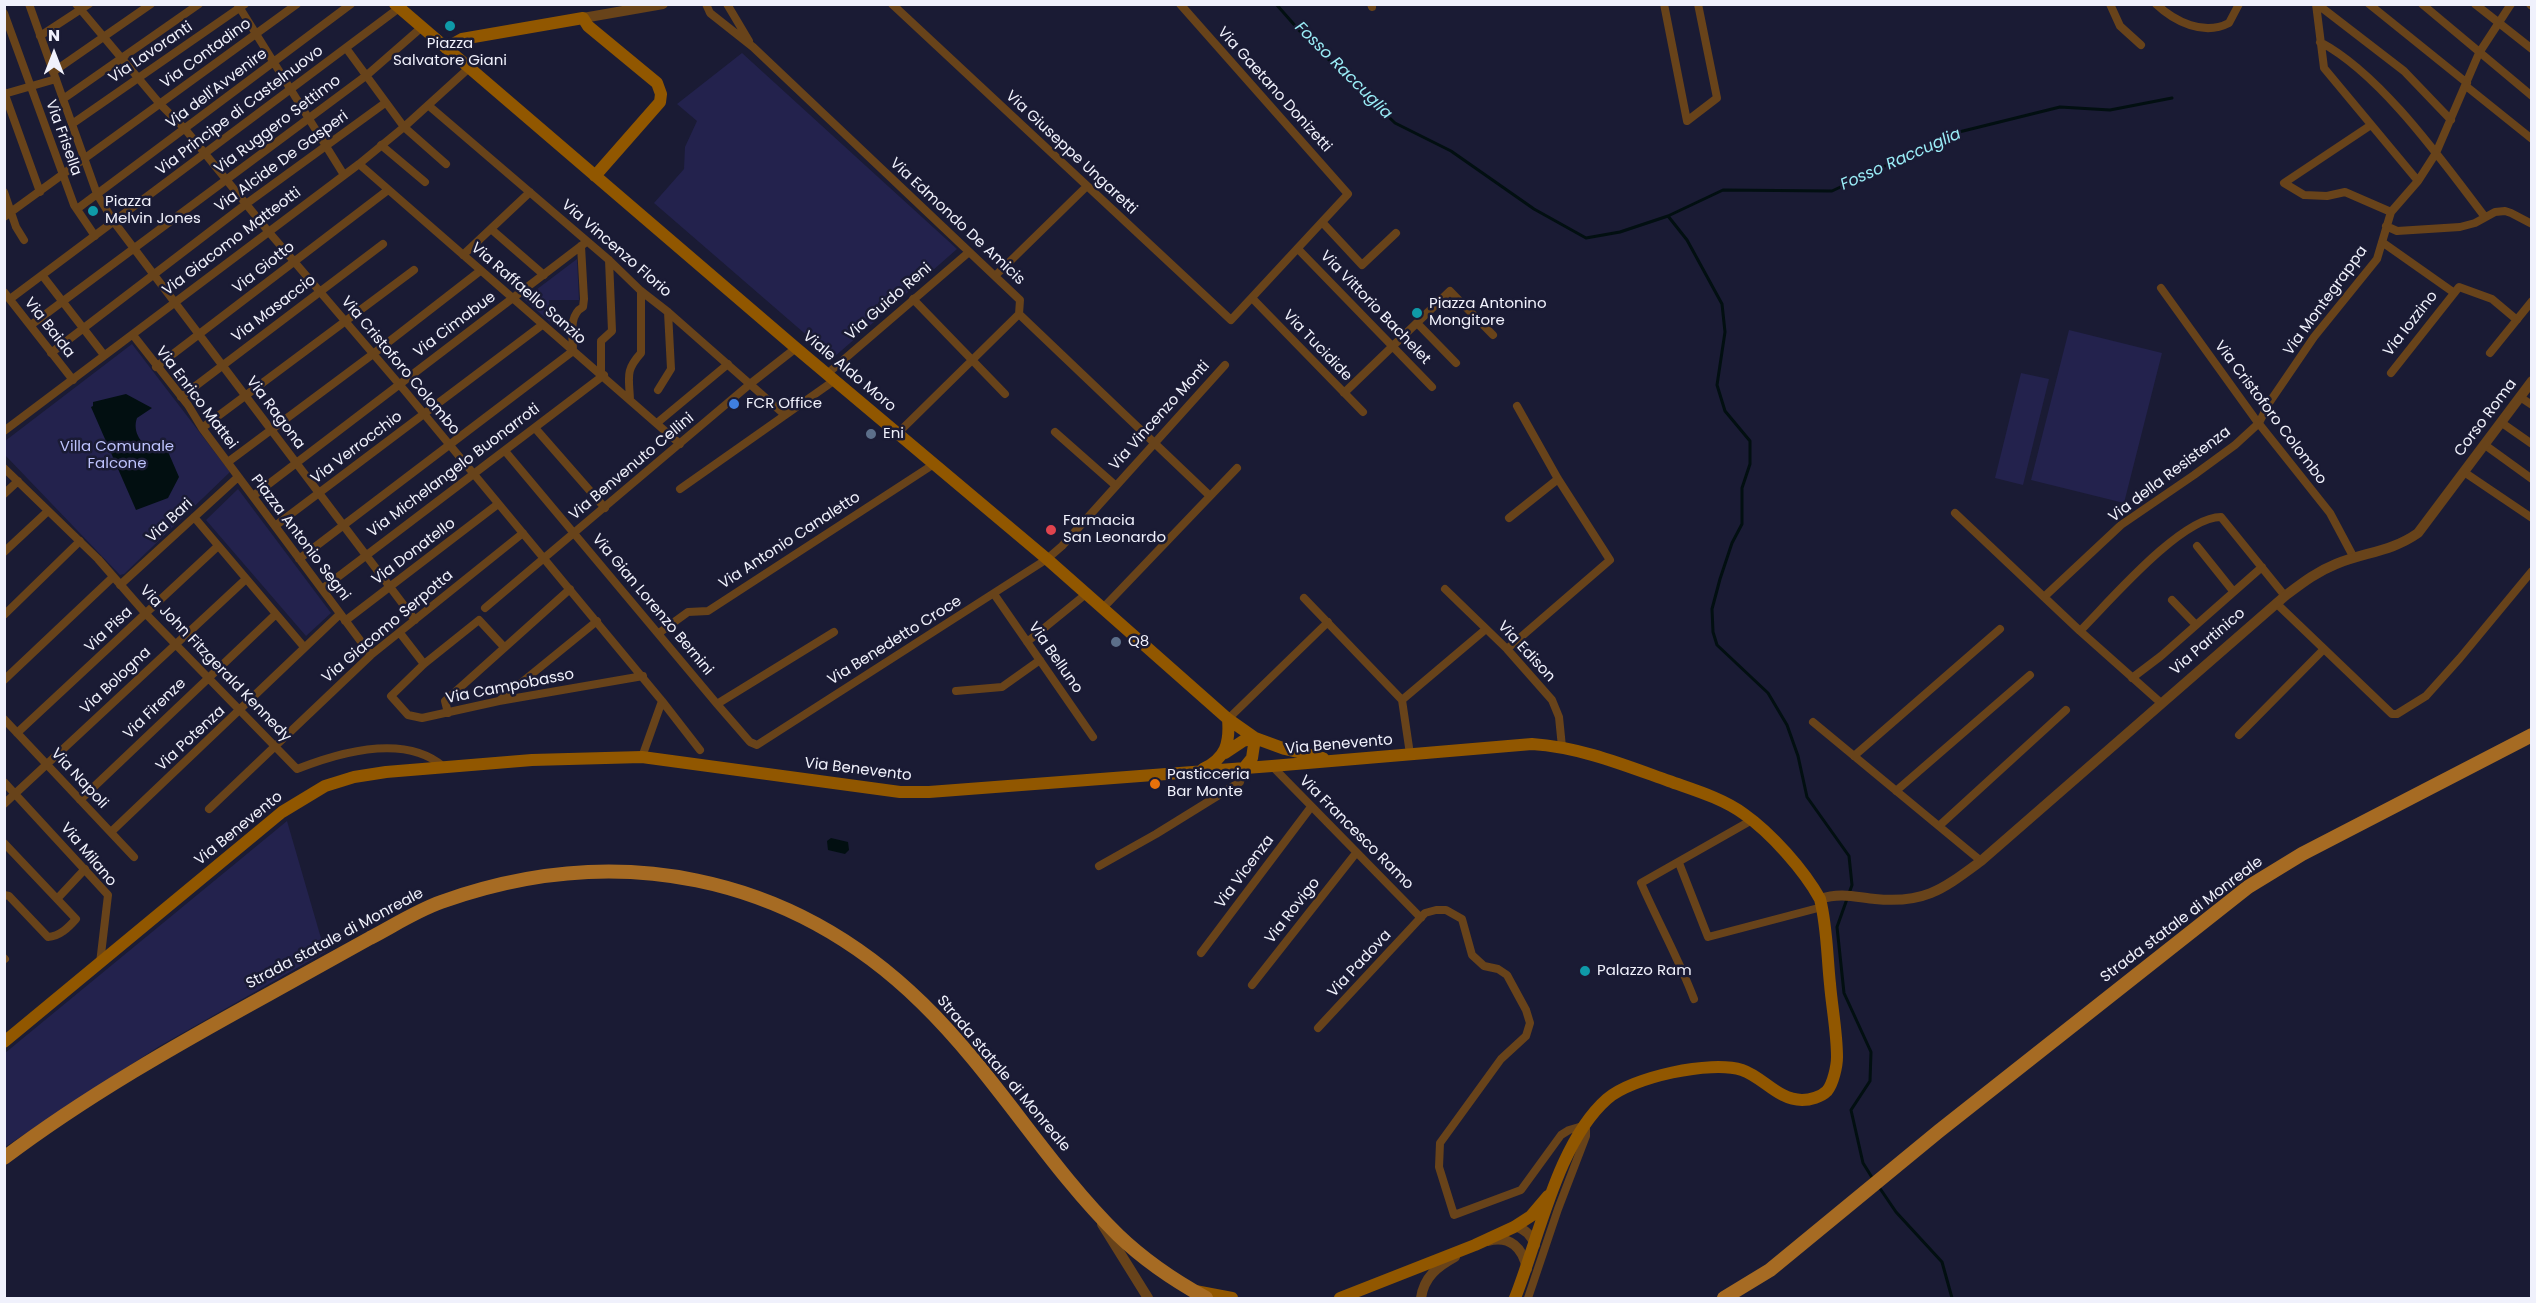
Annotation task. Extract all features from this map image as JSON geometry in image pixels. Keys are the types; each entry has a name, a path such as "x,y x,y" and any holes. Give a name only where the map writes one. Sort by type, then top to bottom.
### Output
{"main road":[{"name":"Viale Aldo Moro","path":"399,6 796,348 1047,559 1228,719 1255,738 1286,749 1336,760"},
{"path":"446,48 462,39 583,18 588,26 657,83 661,94 660,102 595,176"},
{"path":"1225,754 1229,743 1228,719"},
{"name":"Strada statale di Monreale","path":"1724,1299 1770,1270 1939,1131 2248,887 2302,854 2532,735"},
{"path":"1197,772 1213,764 1233,747 1255,738"},
{"path":"1243,769 1251,758 1255,738"},
{"name":"Via Benevento","path":"4,1042 300,799 325,786 354,777 532,760 642,757 900,792 1243,769 1532,744 1562,747 1621,764 1708,795 1736,809 1752,820 1779,846 1814,887 1821,903"},
{"name":"Strada statale di Monreale","path":"4,1158 95,1097 196,1034 437,903 502,884 567,873 635,871 709,882 770,902 829,931 879,963 924,1005 963,1049 1095,1211 1130,1245 1171,1278 1200,1296"},
{"path":"1515,1299 1556,1186 1578,1135 1608,1098 1641,1081 1707,1067 1743,1070 1793,1100 1819,1097 1828,1090 1837,1058 1821,903"},
{"path":"1340,1299 1515,1227 1531,1216 1556,1186"},
{"path":"1200,1296 1232,1299"}],"street":[{"path":"40,36 78,7 89,4"},
{"path":"40,192 5,93 37,86 152,4"},
{"path":"63,99 199,4"},
{"name":"Via Contadino","path":"8,214 297,4"},
{"name":"Via dell'Avvenire","path":"96,191 274,64 351,4"},
{"path":"583,18 663,4"},
{"path":"706,4 710,13 753,47"},
{"path":"727,4 753,47"},
{"name":"Via Giuseppe Ungaretti","path":"892,4 1231,320 1252,298"},
{"name":"Via Gaetano Donizetti","path":"1180,4 1348,194 1322,222"},
{"path":"1664,4 1687,121 1717,98 1698,4"},
{"path":"2110,4 2120,26 2141,45"},
{"path":"2156,4 2177,20 2211,29 2229,23 2239,4"},
{"path":"2317,4 2324,68 2418,181"},
{"path":"2317,4 2396,64 2451,120"},
{"path":"2369,4 2532,139"},
{"path":"2422,4 2532,96"},
{"path":"2475,4 2532,49"},
{"name":"Via Montegrappa","path":"2259,423 2269,403 2314,337 2377,259 2391,212 2418,181 2436,153 2479,53 2511,4"},
{"path":"31,6 96,191 75,207"},
{"path":"241,6 255,34 344,175"},
{"name":"Via Lavoranti","path":"72,124 241,6"},
{"name":"Via Principe di Castelnuovo","path":"7,296 42,275 206,154 399,6"},
{"name":"Via Cristoforo Colombo","path":"78,7 160,104 185,129 294,262 399,384 643,676 700,750"},
{"name":"Via Frisella","path":"4,13 75,207 95,236"},
{"name":"Via Ruggero Settimo","path":"31,325 367,75 422,27"},
{"path":"2320,42 2337,51 2375,84 2436,153 2485,217"},
{"name":"Via Edmondo De Amicis","path":"753,47 1020,300 1019,314 1210,496"},
{"path":"346,48 404,127 446,164"},
{"name":"Via Giacomo Matteotti","path":"4,431 359,164 469,68"},
{"name":"Via Alcide De Gasperi","path":"51,352 246,204 385,103"},
{"name":"Via Vincenzo Florio","path":"428,105 530,192 584,243 609,260 641,291 669,312 785,415"},
{"path":"2371,125 2284,183 2304,195 2327,196 2345,192 2391,212"},
{"path":"381,145 425,182"},
{"name":"Via Raffaello Sanzio","path":"359,164 680,444"},
{"path":"995,276 1087,186"},
{"name":"Via Giotto","path":"156,367 388,190"},
{"name":"Via Ragona","path":"96,191 114,222 415,620"},
{"path":"4,192 8,214 24,240"},
{"path":"462,255 530,192"},
{"path":"2386,226 2397,231 2448,228 2475,223 2494,212 2505,211 2532,224"},
{"path":"1252,298 1322,222 1362,265 1396,233"},
{"path":"491,229 544,275"},
{"path":"2382,242 2453,292 2459,287 2492,299 2517,320"},
{"path":"299,559 573,351 573,317 576,311 583,307 584,299 584,243"},
{"name":"Via Cimabue","path":"253,496 584,243"},
{"name":"Via Masaccio","path":"181,397 383,244"},
{"name":"Via Vittorio Bachelet","path":"1298,249 1395,346 1432,387"},
{"name":"Via Guido Reni","path":"680,489 785,415 831,377 913,299 969,252"},
{"path":"602,374 601,341 612,331 609,260"},
{"path":"202,428 414,270"},
{"path":"228,462 480,271"},
{"path":"42,275 104,355"},
{"name":"Via Cristoforo Colombo","path":"2161,288 2259,423 2330,513 2354,558"},
{"path":"630,399 630,365 641,353 641,291"},
{"path":"1344,393 1420,326 1450,291 1493,335"},
{"name":"Via Iozzino","path":"2391,373 2453,292"},
{"name":"Via Baida","path":"7,296 73,380"},
{"name":"Via Tucidide","path":"1252,298 1363,412"},
{"path":"913,299 1005,394"},
{"path":"2490,353 2532,301"},
{"path":"658,390 671,369 669,312"},
{"path":"898,432 1019,314"},
{"name":"Via Verrocchio","path":"275,526 542,325"},
{"path":"1420,326 1456,363"},
{"name":"Via Enrico Mattei","path":"133,335 238,477"},
{"name":"Via Benvenuto Cellini","path":"485,608 545,560 750,384 796,348"},
{"path":"657,423 728,364"},
{"name":"Via Vincenzo Monti","path":"1047,559 1062,546 1225,365"},
{"name":"Via Michelangelo Buonarroti","path":"322,589 474,475 602,374"},
{"name":"Corso Roma","path":"2464,472 2532,381"},
{"path":"2520,397 2532,405"},
{"path":"1507,649 1610,560 1558,479 1517,406"},
{"name":"Via della Resistenza","path":"2044,597 2121,525 2235,445 2259,423"},
{"path":"2502,423 2532,444"},
{"path":"535,428 605,508"},
{"name":"Via Vincenzo Monti","path":"1055,432 1115,485"},
{"path":"2485,445 2532,479"},
{"name":"Via Gian Lorenzo Bernini","path":"505,451 717,704 750,742 757,745"},
{"name":"Via Antonio Canaletto","path":"659,633 688,612 708,611 934,464"},
{"name":"Via John Fitzgerald Kennedy","path":"4,468 80,541 146,614 297,769 347,752 384,749 434,758 444,767"},
{"path":"1103,608 1237,468"},
{"path":"2464,472 2532,518"},
{"name":"Via Partinico","path":"1821,903 1849,895 1907,900 1936,893 1981,861 2280,600 2314,574 2354,558 2402,544 2418,533 2464,472"},
{"name":"Piazza Antonio Segni","path":"238,477 371,656"},
{"name":"Via Bari","path":"120,585 238,477"},
{"path":"1509,518 1558,479"},
{"path":"4,494 18,482"},
{"name":"Via Donatello","path":"343,618 390,587 498,504"},
{"path":"4,552 48,511"},
{"path":"1954,513 2080,631 2162,703"},
{"path":"194,517 304,647"},
{"path":"2080,631 2158,552 2180,535 2210,517 2221,517 2262,567 2280,600 2324,649 2392,714 2397,714 2426,696 2532,571"},
{"name":"Via Giacomo Serpotta","path":"209,809 275,748 330,692 523,533"},
{"path":"4,615 80,541"},
{"name":"Via Pisa","path":"18,733 218,546"},
{"path":"2197,546 2234,591"},
{"name":"Via Benedetto Croce","path":"757,745 1047,559"},
{"path":"2132,678 2262,567"},
{"path":"4,680 113,577"},
{"name":"Via Bologna","path":"4,804 246,579"},
{"path":"448,713 445,701 570,589"},
{"name":"Via Edison","path":"1445,589 1507,649 1552,700 1559,717 1562,747"},
{"name":"Via Belluno","path":"994,594 1093,737"},
{"path":"1027,642 1086,594"},
{"path":"1304,598 1402,700 1410,754"},
{"path":"2172,600 2196,625"},
{"name":"Via Firenze","path":"80,800 276,614"},
{"name":"Via Potenza","path":"111,832 240,712 304,647 343,618"},
{"path":"400,633 424,664 479,620 504,647"},
{"path":"499,701 597,621"},
{"path":"1228,719 1328,622"},
{"path":"1402,700 1486,629"},
{"path":"1854,756 2000,629"},
{"path":"717,704 834,632"},
{"path":"2239,735 2324,649"},
{"path":"956,692 1002,687 1040,660"},
{"name":"Via Campobasso","path":"424,664 391,696 408,715 422,718 499,701 643,676"},
{"path":"1896,791 2030,675"},
{"path":"642,757 662,701"},
{"path":"1939,826 2066,710"},
{"name":"Via Napoli","path":"4,719 134,857"},
{"path":"1813,722 1981,861"},
{"name":"Via Francesco Ramo","path":"1272,766 1421,918"},
{"path":"1099,866 1240,782 1243,769"},
{"name":"Via Milano","path":"4,782 108,895 100,963"},
{"name":"Via Vicenza","path":"1201,953 1311,807"},
{"path":"1694,999 1641,883 1752,820"},
{"path":"4,843 76,919 66,929 48,938 9,896 4,895"},
{"name":"Via Rovigo","path":"1252,986 1356,853"},
{"path":"1679,863 1708,937 1821,903"},
{"path":"57,899 85,869"},
{"path":"1421,918 1425,913 1441,910 1452,912 1462,919 1472,955 1484,966 1498,969 1507,975 1526,1010 1530,1023 1526,1036 1501,1059 1440,1143 1439,1167 1454,1215 1521,1190 1561,1135 1586,1125 1586,1136 1558,1209 1528,1299"},
{"name":"Via Padova","path":"1318,1028 1421,918"},
{"path":"1095,1211 1148,1299"},
{"path":"1515,1227 1531,1236 1535,1245"},
{"path":"1421,1299 1431,1273 1475,1245 1494,1240 1509,1240 1525,1257 1527,1269"}],"green space":[{"path":"742,53 957,249 833,358 654,203 684,169 685,147 697,121 677,104"},
{"path":"577,259 579,300 549,300 550,322 524,299"},
{"path":"2069,330 2162,353 2124,503 2031,480"},
{"name":"Villa Comunale Falcone","path":"132,344 230,472 124,574 120,575 5,455 5,441"},
{"path":"2021,373 2049,379 2023,485 1995,478"},
{"path":"238,489 331,613 306,636 206,520"},
{"path":"287,821 325,952 158,1047 5,1147 5,1053"}],"shaded area":[{"path":"126,394 152,408 137,418 137,433 146,445 157,448 166,447 179,477 168,498 136,510 91,407 93,402"},
{"path":"831,838 848,842 849,850 845,854 828,850 827,841"}],"waterway":[{"name":"Fosso Raccuglia","path":"1276,4 1305,37 1395,123 1451,151 1534,209 1586,238 1620,232 1668,216 1723,190 1832,191 1955,133 2060,107 2110,110 2172,98"},
{"name":"Fosso Raccuglia","path":"1668,216 1687,240 1722,304 1725,332 1717,385 1725,411 1750,441 1750,464 1742,488 1742,524 1732,543 1720,579 1712,609 1713,632 1717,645 1768,693 1787,725 1798,756 1807,797 1849,856 1852,885 1837,927 1844,993 1871,1052 1870,1081 1851,1110 1863,1163 1873,1179"},
{"name":"Fosso Raccuglia","path":"1879,1187 1896,1212 1942,1262 1952,1298"}],"place":[{"name":"Piazza Salvatore Giani","path":"450,26"},
{"name":"Piazza Melvin Jones","path":"93,211"},
{"name":"Piazza Antonino Mongitore","path":"1417,313"},
{"name":"FCR Office","path":"734,404"},
{"name":"Eni","path":"871,434"},
{"name":"Farmacia San Leonardo","path":"1051,530"},
{"name":"Q8","path":"1116,642"},
{"name":"Pasticceria Bar Monte","path":"1155,784"},
{"name":"Palazzo Ram","path":"1585,971"}]}
